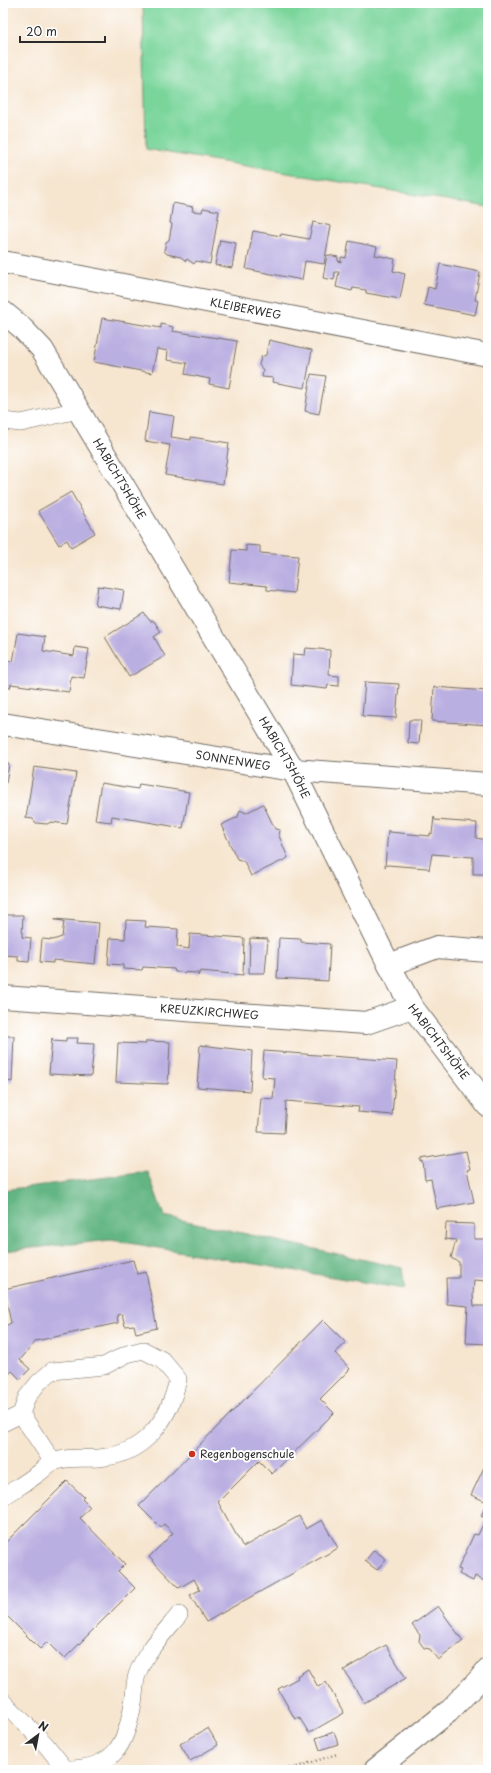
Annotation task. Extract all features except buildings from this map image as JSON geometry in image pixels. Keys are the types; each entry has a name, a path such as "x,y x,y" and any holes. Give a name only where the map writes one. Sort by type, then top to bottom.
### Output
{"street":[{"name":"KLEIBERWEG","path":"3,262 488,355"},
{"name":"HABICHTSHÖHE","path":"3,312 20,326 42,349 294,770 389,965 412,1007 488,1106"},
{"name":"SONNENWEG","path":"3,724 294,770 488,784"},
{"path":"389,965 437,947 488,951"},
{"name":"KREUZKIRCHWEG","path":"3,997 366,1023 412,1007"},
{"path":"375,1770 448,1712 480,1680 488,1669"}],"lane":[{"path":"3,421 21,423 78,410"},
{"path":"3,1423 21,1414 27,1396 39,1382 52,1371 104,1366 127,1354 144,1350 162,1360 178,1379 174,1399 160,1423 140,1445 120,1455 98,1458 77,1457 53,1462 3,1497"},
{"path":"21,1414 53,1462"},
{"path":"3,1701 66,1769 83,1769 100,1764 112,1755 121,1743 128,1727 137,1675 152,1648 179,1615"}],"path":[{"path":"217,1770 294,1768 337,1754"}],"green space":[{"path":"143,3 488,3 488,207 146,149"},
{"path":"148,1172 164,1216 402,1268 405,1289 111,1240 3,1251 3,1190"}],"place":[{"name":"Regenbogenschule","path":"192,1454"}]}
